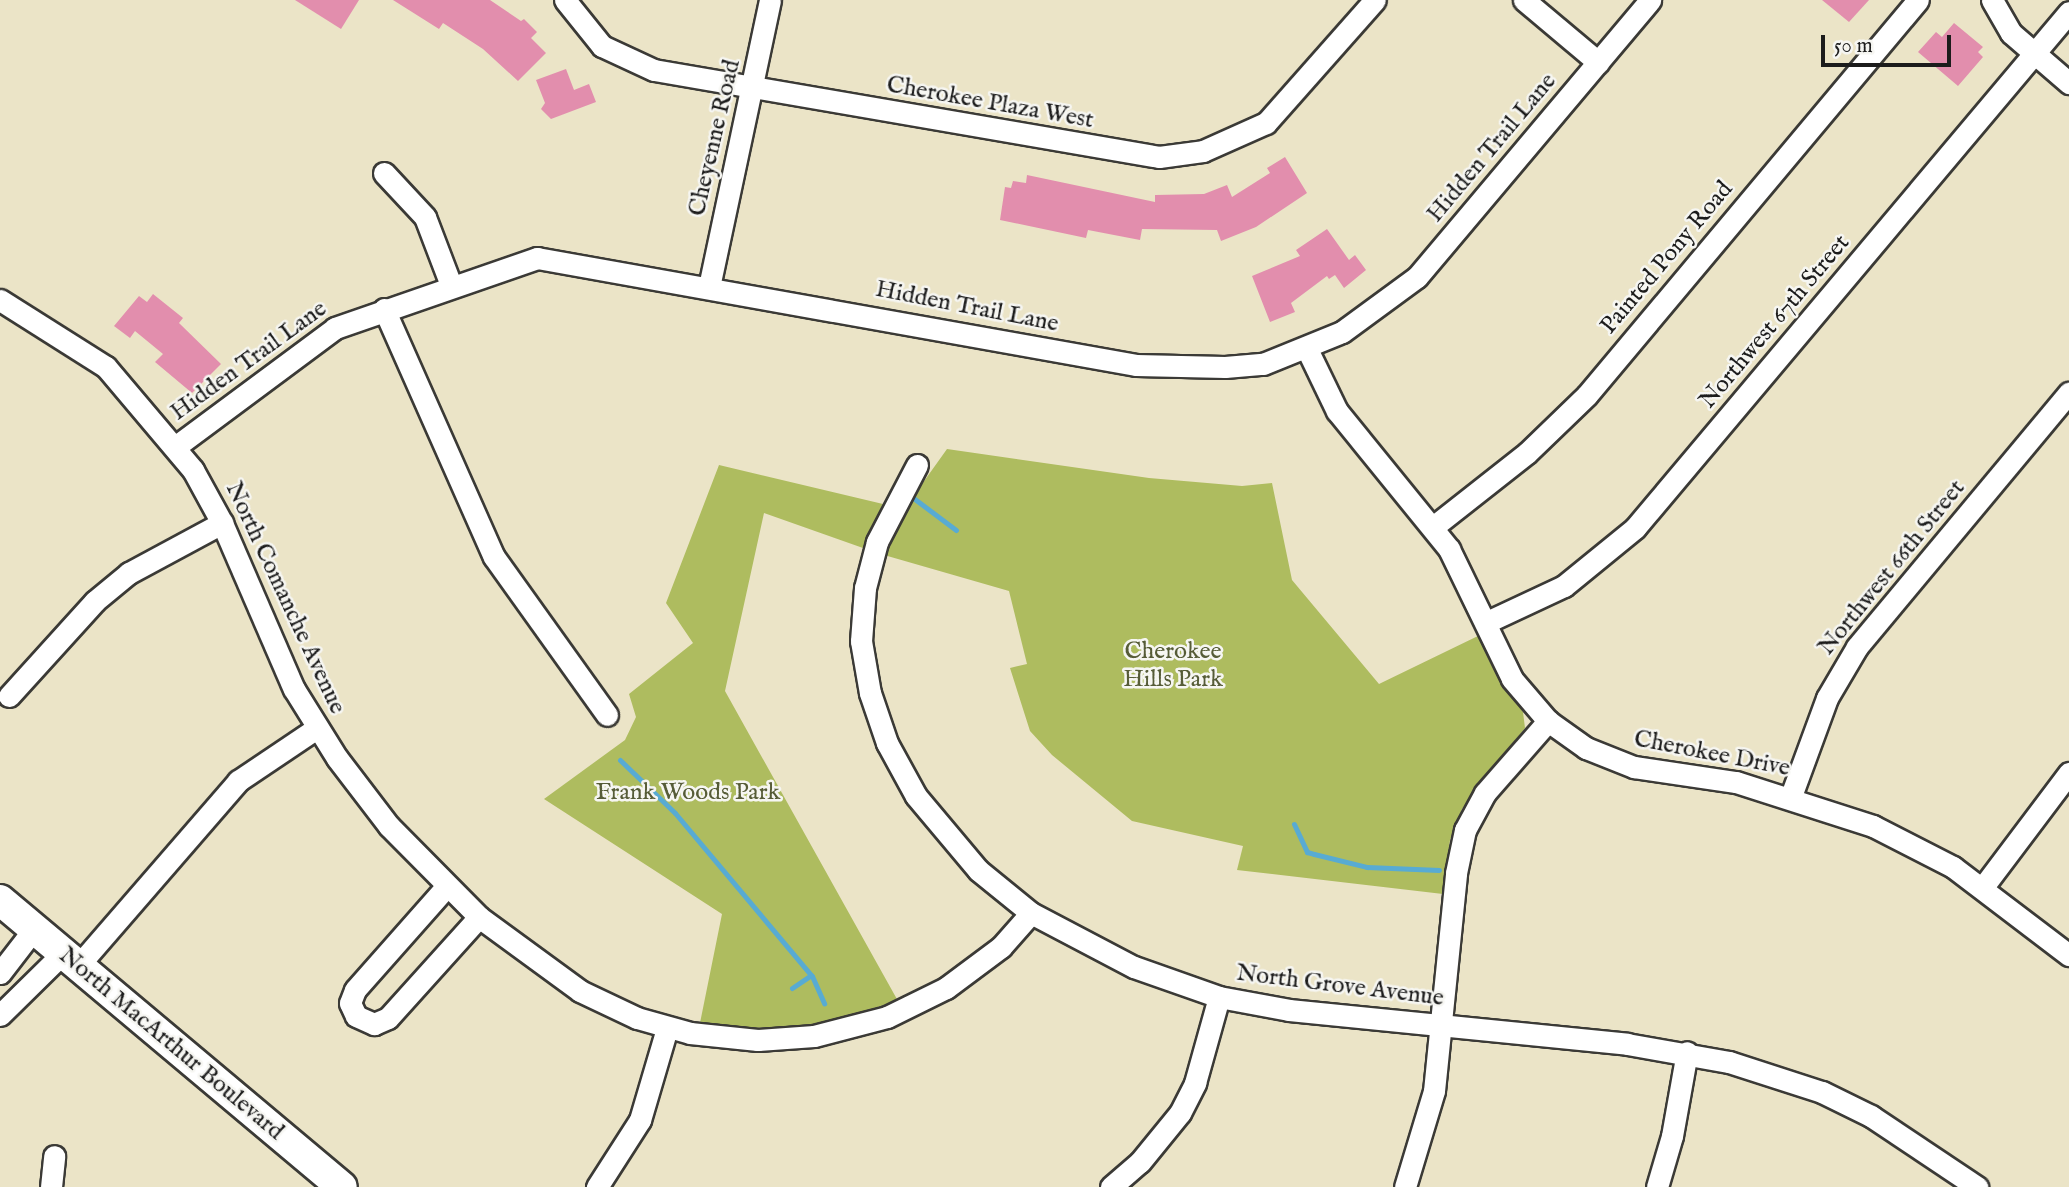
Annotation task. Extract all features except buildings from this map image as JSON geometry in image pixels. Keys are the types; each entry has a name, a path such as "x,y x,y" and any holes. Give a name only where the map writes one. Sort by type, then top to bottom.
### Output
{"main road":[{"name":"North MacArthur Boulevard","path":"0,900 342,1187"}],"street":[{"name":"Cherokee Plaza West","path":"565,0 589,36 618,56 654,70 1136,155 1182,156 1230,142 1266,123 1375,0"},
{"name":"Cheyenne Road","path":"709,287 754,88 770,0"},
{"path":"1524,0 1598,62"},
{"name":"Hidden Trail Lane","path":"175,447 335,328 451,285 537,258 1161,368 1263,363 1307,349 1373,313 1417,277 1650,0"},
{"name":"Painted Pony Road","path":"1433,527 1537,445 1587,395 1918,0"},
{"path":"1992,0 2002,23 2069,83"},
{"name":"Northwest 67th Street","path":"1487,622 1564,586 1635,528 2069,12"},
{"path":"384,173 425,217 451,285"},
{"path":"384,309 494,557 607,715"},
{"name":"North Comanche Avenue","path":"3,310 106,368 175,447 222,523 274,645 317,728 364,795 446,887 479,917 580,991 667,1028 758,1040 814,1035 862,1025 912,1007 946,988 1001,947 1031,913"},
{"name":"Cherokee Drive","path":"1307,349 1336,411 1433,527 1459,564 1512,679 1548,721 1586,748 1634,767 1702,775 1791,796 1913,845 1983,887 2069,955"},
{"name":"Northwest 66th Street","path":"1791,796 1812,733 1850,657 2069,393"},
{"name":"North Grove Avenue","path":"917,465 870,563 862,612 863,667 887,743 916,796 978,870 1031,913 1134,967 1219,997 1289,1010 1687,1052 1822,1092 1914,1141 1978,1187"},
{"path":"9,696 95,601 129,573 222,523"},
{"path":"1405,1187 1434,1091 1455,873 1465,830 1485,793 1548,721"},
{"path":"0,1015 71,959 238,781 317,728"},
{"path":"1983,887 2069,773"},
{"path":"446,887 355,989 350,1003 356,1016 374,1024 387,1018 479,917"},
{"path":"0,973 34,929"},
{"path":"1111,1187 1140,1162 1180,1113 1195,1083 1219,997"},
{"path":"597,1187 640,1120 667,1028"},
{"path":"1657,1187 1672,1136 1687,1052"},
{"path":"51,1187 54,1157"}],"green space":[{"name":"Cherokee Hills Park","path":"947,449 1149,478 1242,486 1272,483 1292,580 1379,684 1480,635 1496,671 1523,712 1525,728 1462,809 1450,840 1443,894 1237,870 1243,846 1132,821 1052,755 1030,731 1010,668 1027,664 1009,591 884,555 907,505"},
{"name":"Frank Woods Park","path":"719,465 883,504 863,548 764,513 725,691 898,1001 810,1027 742,1028 700,1023 722,914 544,799 625,740 636,717 629,694 693,643 666,603"}],"waterway":[{"path":"908,494 956,530"},
{"path":"620,760 675,813 812,976 824,1003"},
{"path":"1294,824 1307,852 1367,867 1439,870"},
{"path":"792,988 811,975"}]}
